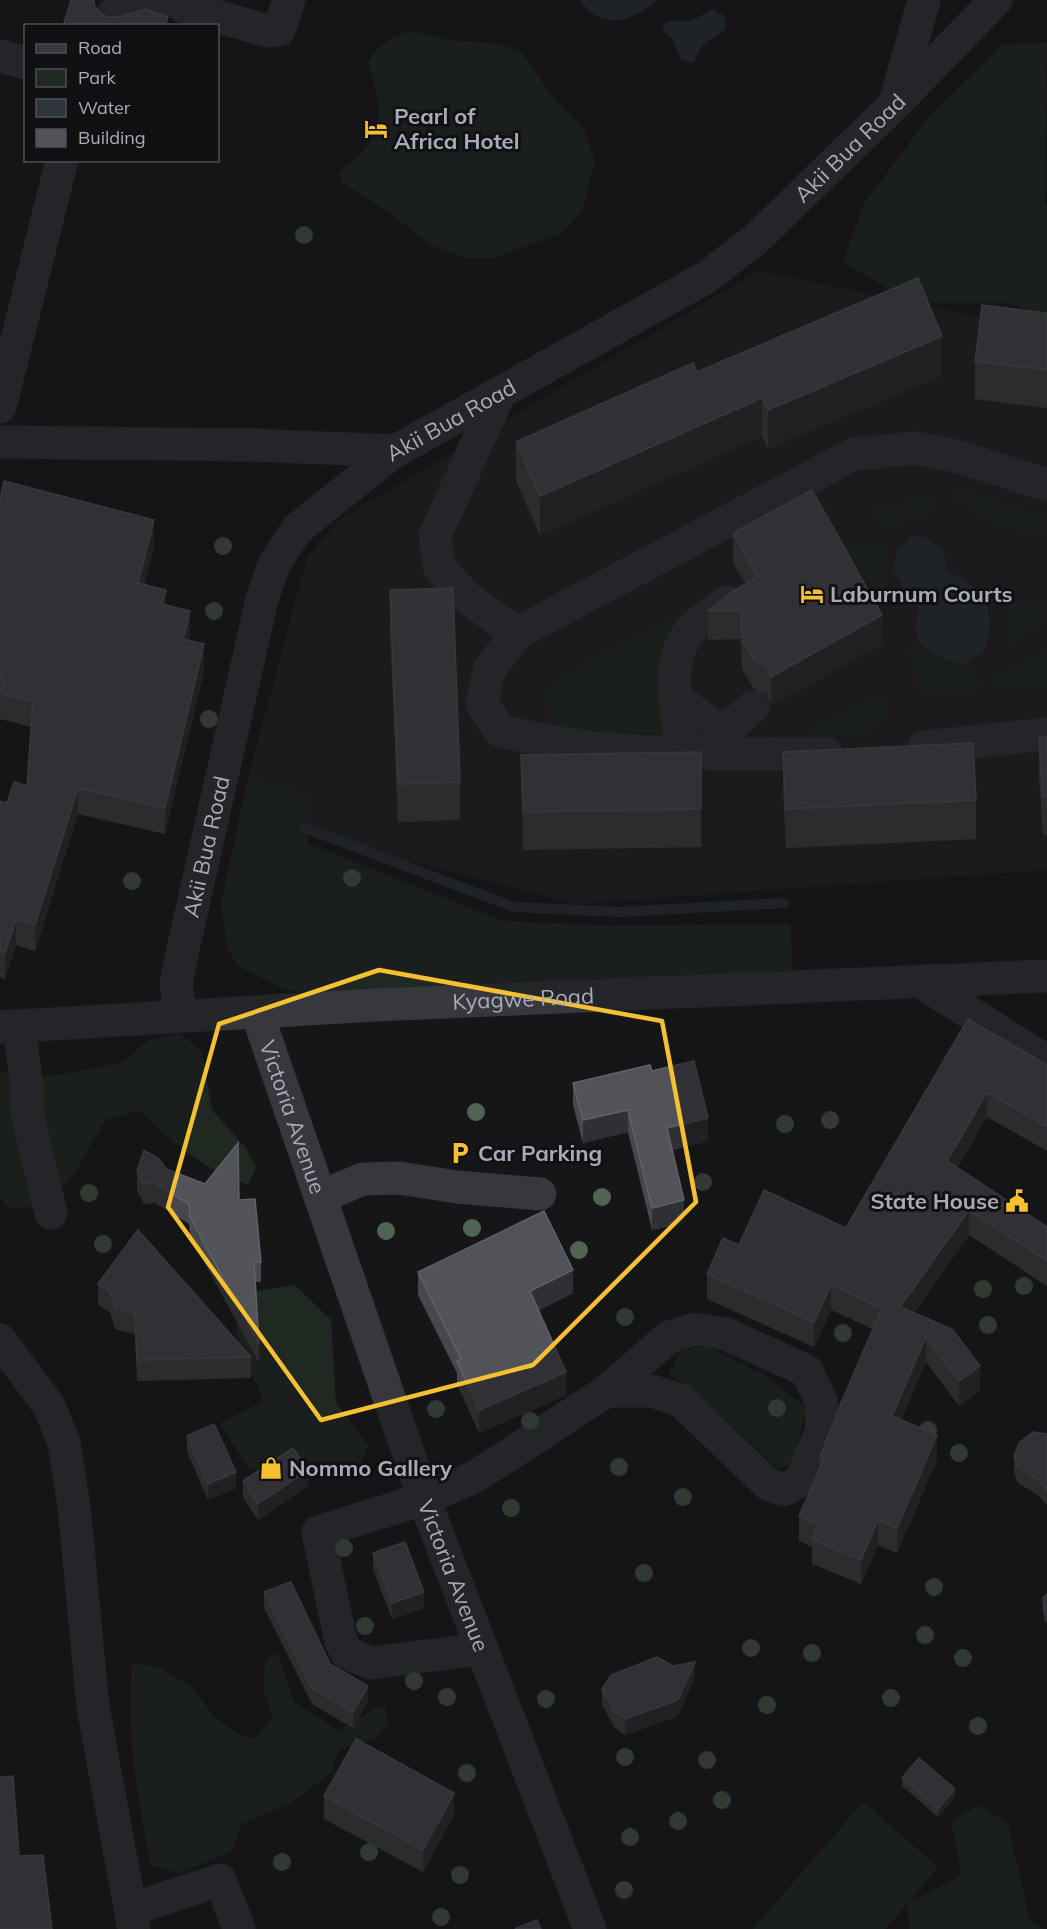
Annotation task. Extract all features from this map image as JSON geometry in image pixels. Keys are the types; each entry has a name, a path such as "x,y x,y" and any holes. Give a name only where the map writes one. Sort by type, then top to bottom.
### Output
{"street":[{"path":"104,8 166,0"},
{"path":"178,0 184,7 268,32 279,30 283,25 289,0"},
{"path":"895,104 924,0"},
{"name":"Akii Bua Road","path":"181,1015 176,984 262,599 274,564 297,529 395,452 707,277 757,238 895,104 996,0"},
{"path":"0,56 24,62"},
{"path":"0,407 61,162"},
{"path":"500,393 435,535 439,567 466,597 517,633"},
{"path":"0,442 253,445 395,452"},
{"path":"857,753 589,749 499,730 482,703 489,670 517,633 855,454 915,448 956,456 1047,486"},
{"path":"682,752 674,681 680,645 695,625 727,602"},
{"path":"676,699 720,730 730,726 753,707"},
{"path":"890,750 1047,734"},
{"name":"Kyagwe Road","path":"10,1026 386,1004 1047,976"},
{"path":"919,981 1047,1061"},
{"name":"Victoria Avenue","path":"257,1013 424,1499 590,1929"},
{"path":"10,1026 20,1095 51,1213"},
{"path":"320,1197 363,1179 399,1178 457,1187 540,1194"},
{"path":"482,1649 371,1663 347,1653 341,1642 318,1532 424,1499 476,1476 607,1391 669,1337 695,1329 726,1334 807,1371 821,1401 822,1429 801,1480 784,1490 769,1485 680,1400 651,1391 607,1391"},
{"path":"0,1340 49,1406 64,1443 74,1506 93,1707 132,1919 220,1880 239,1929"}],"highlighted area":[{"path":"379,970 662,1021 696,1202 533,1365 321,1420 168,1207 219,1024"}],"shaded area":[{"path":"758,271 1047,331 1047,870 576,904 356,847 305,828 307,794 248,778 307,558 340,519"}],"green space":[{"path":"411,31 454,41 498,43 521,52 552,96 584,128 595,162 582,211 562,233 494,258 463,258 428,243 390,213 343,183 338,172 365,148 373,137 377,124 379,111 377,97 368,63 386,42"},
{"path":"1047,42 1045,204 1047,206 1047,316 1011,303 912,303 843,262 863,205 931,114 1003,45"},
{"path":"955,488 1047,519 1047,537 1020,530 999,528 964,503 952,501"},
{"path":"936,498 936,510 882,528 875,507"},
{"path":"884,542 887,588 877,596 857,563 841,570 830,552 851,544"},
{"path":"1007,602 1047,606 1047,615 1025,636 1006,649 1011,628"},
{"path":"671,619 669,733 566,732 549,717 545,696 566,674"},
{"path":"916,645 935,659 975,668 980,690 924,694 914,677 921,673 906,648"},
{"path":"1047,651 1047,685 993,689 990,677 1003,675"},
{"path":"878,693 887,709 886,719 878,725 860,733 810,739 807,731"},
{"path":"248,778 308,794 305,828 309,844 503,921 607,926 790,924 793,972 375,1005 284,989 240,967 227,949 221,903"},
{"path":"179,1033 202,1051 212,1110 245,1147 256,1167 248,1185 203,1163 164,1134 140,1111 106,1119 72,1177 42,1205 10,1209 0,1196 0,1071 21,1078 65,1074 123,1062 149,1040"},
{"path":"295,1285 331,1320 336,1403 369,1446 355,1476 249,1469 220,1423 263,1401 236,1335 239,1294"},
{"path":"708,1347 765,1375 806,1408 793,1463 779,1469 718,1413 669,1374 680,1351"},
{"path":"277,1653 294,1702 339,1731 373,1709 385,1706 389,1725 374,1739 339,1750 331,1773 291,1803 242,1824 231,1852 181,1873 151,1865 134,1764 130,1713 132,1662 163,1669 193,1688 214,1717 239,1734 255,1739 273,1717 264,1691 265,1661"},
{"path":"863,1802 938,1867 909,1902 962,1875 951,1821 980,1805 1008,1824 1030,1921 1045,1929 910,1929 907,1904 885,1929 753,1929"}],"water":[{"path":"580,0 657,0 638,14 618,20 598,16 588,10"},
{"path":"713,9 724,16 726,23 723,32 703,45 693,63 681,60 673,40 662,29 666,22 693,20"},
{"path":"912,536 928,539 944,552 946,570 971,585 979,593 989,611 990,622 984,651 962,665 936,655 920,644 916,628 918,609 899,580 894,565 896,556"}],"building":[{"path":"71,0 94,0 94,5 99,12 107,17 117,17 146,9 168,17 166,24 64,24"},
{"path":"918,278 942,336 768,410 762,398 540,496 516,442 693,363 697,372"},
{"path":"982,305 1047,313 1047,370 975,361"},
{"path":"4,481 154,520 138,583 166,590 162,604 190,611 183,639 204,644 165,808 78,788 35,925 16,919 5,953 0,951 0,801 7,803 14,782 27,786 33,702 0,693 3,680 0,679 0,501"},
{"path":"812,490 882,615 771,677 767,666 754,660 742,640 741,610 708,611 733,591 758,577 733,533"},
{"path":"453,588 460,782 398,784 390,590"},
{"path":"1047,737 1047,797 1043,797 1039,738"},
{"path":"973,743 976,800 786,809 783,752"},
{"path":"701,752 701,809 523,812 521,755"},
{"path":"968,1019 1047,1065 1047,1127 987,1092 947,1161 1047,1227 1047,1261 969,1210 900,1307 952,1329 980,1366 959,1381 926,1337 892,1416 937,1435 897,1528 878,1520 861,1560 812,1539 818,1524 799,1516 824,1459 820,1457 841,1403 882,1308 831,1285 814,1322 707,1274 723,1238 739,1245 764,1190 846,1228"},
{"path":"694,1061 708,1118 667,1128 684,1200 652,1208 628,1110 583,1120 573,1083 650,1065 652,1071"},
{"path":"238,1143 239,1200 255,1199 261,1262 254,1262 259,1344 190,1217 189,1204 155,1183 144,1184 137,1171 144,1150 159,1159 166,1169 205,1184"},
{"path":"544,1211 573,1270 530,1291 566,1372 479,1410 457,1361 461,1359 418,1272"},
{"path":"138,1230 251,1357 137,1360 135,1313 115,1308 110,1291 98,1284"},
{"path":"214,1424 236,1472 208,1484 187,1436"},
{"path":"1033,1432 1047,1434 1047,1490 1039,1480 1018,1467 1014,1456 1019,1443"},
{"path":"293,1448 308,1470 258,1504 243,1481"},
{"path":"405,1542 424,1592 392,1603 373,1553"},
{"path":"291,1582 330,1664 368,1686 353,1712 312,1688 264,1592"},
{"path":"1047,1594 1047,1615 1044,1613 1043,1598"},
{"path":"657,1657 673,1666 695,1662 678,1700 625,1719 614,1711 602,1689 611,1675"},
{"path":"356,1739 454,1793 423,1850 324,1796"},
{"path":"919,1758 955,1789 938,1809 902,1778"},
{"path":"13,1776 19,1856 43,1855 52,1929 0,1929 0,1777"},
{"path":"537,1920 541,1929 515,1929"}],"waterway":[{"path":"305,828 514,907 620,912 784,903"}],"place":[{"name":"Pearl of Africa Hotel","path":"376,129"},
{"name":"Laburnum Courts","path":"812,594"},
{"name":"Car Parking","path":"460,1153"},
{"name":"State House","path":"1017,1201"},
{"name":"Nommo Gallery","path":"271,1468"}]}
